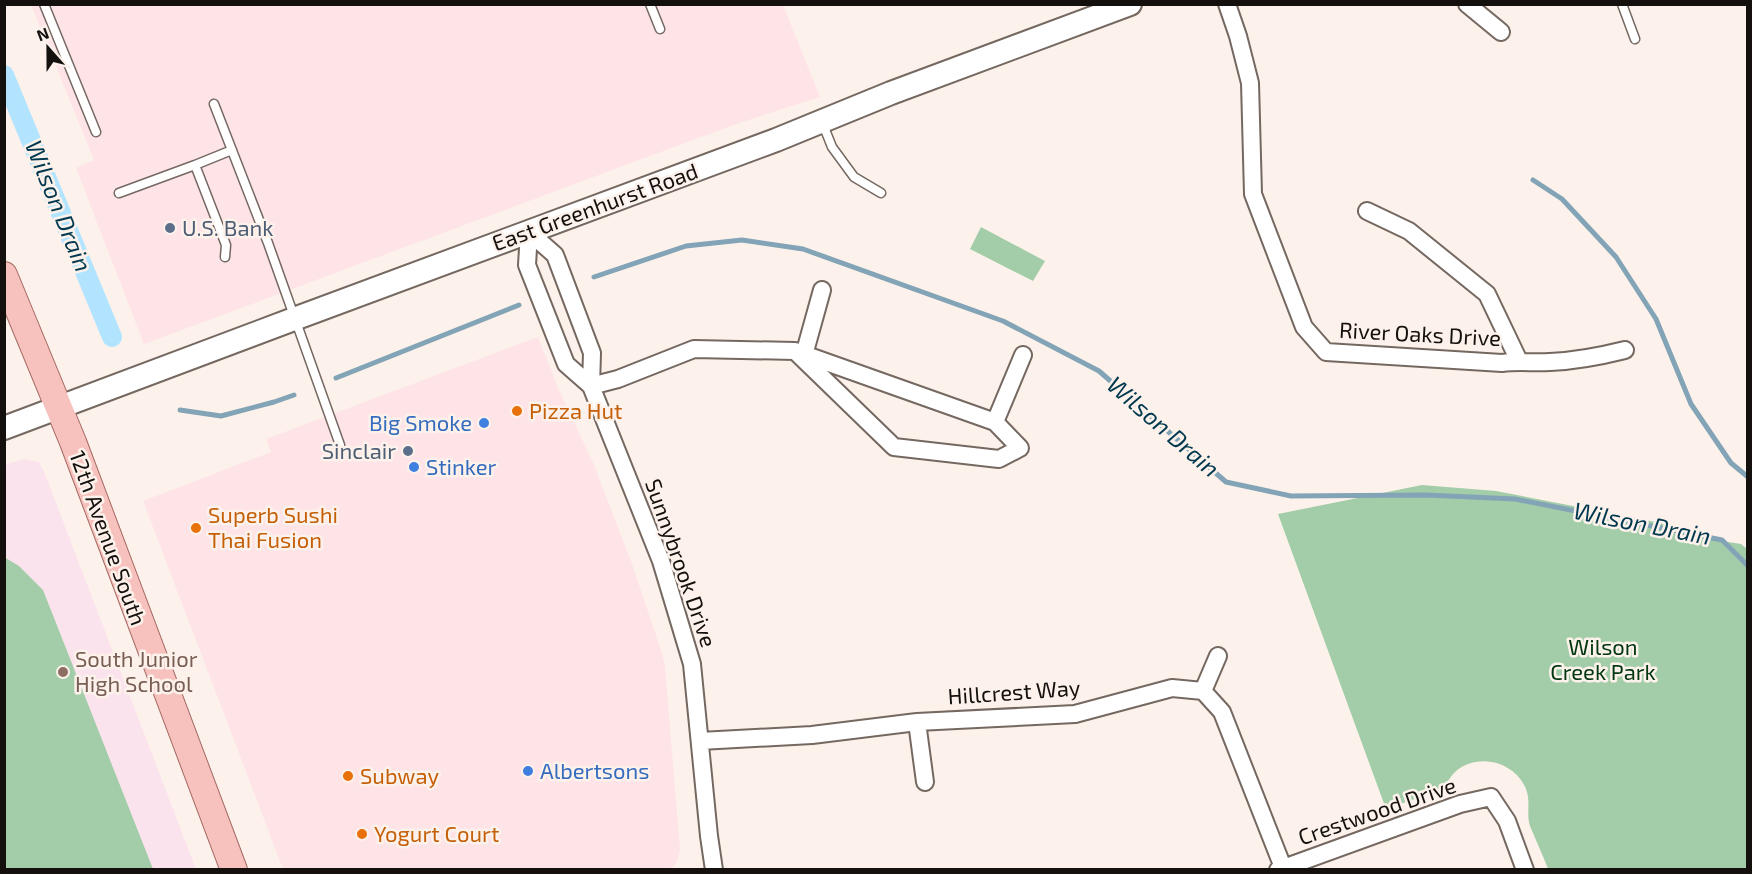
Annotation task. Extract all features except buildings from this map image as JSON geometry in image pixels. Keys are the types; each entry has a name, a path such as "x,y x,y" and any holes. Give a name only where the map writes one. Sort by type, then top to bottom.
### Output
{"main road":[{"name":"East Greenhurst Road","path":"4,428 530,232 1130,4"},
{"name":"12th Avenue South","path":"4,275 59,408 234,870"}],"street":[{"name":"River Oaks Drive","path":"1227,4 1250,83 1253,194 1304,327 1326,352 1502,363 1549,362 1599,356 1625,350"},
{"path":"1467,4 1501,32"},
{"name":"River Oaks Drive","path":"1367,211 1409,231 1487,294 1520,361"},
{"name":"Sunnybrook Drive","path":"530,232 527,265 566,364 591,386"},
{"name":"Sunnybrook Drive","path":"530,232 555,255 592,353 591,386 661,561 693,664 714,870"},
{"path":"800,353 822,290"},
{"path":"591,386 618,379 694,349 800,353 995,422 1020,448 999,459 894,447 800,353"},
{"path":"995,422 1023,355"},
{"path":"1218,656 1203,690 1222,712 1282,869"},
{"name":"Hillcrest Way","path":"700,741 813,735 917,722 1075,714 1172,688 1203,690"},
{"path":"917,722 925,782"},
{"name":"Crestwood Drive","path":"1282,869 1460,804 1491,797 1507,821 1525,870"}],"lane":[{"path":"44,4 96,132"},
{"path":"650,4 660,29"},
{"path":"1622,4 1635,39"},
{"path":"214,104 340,445"},
{"path":"822,122 832,147 854,177 880,193"},
{"path":"119,194 232,150"},
{"path":"195,165 226,245 225,257"}],"shaded area":[{"path":"31,5 783,5 820,97 739,123 144,344 76,168 94,160"},
{"path":"538,337 559,390 595,467 633,567 662,653 680,849 678,859 668,870 283,869 143,501 271,452 266,439"},
{"name":"South Junior High School","path":"24,459 39,462 45,474 196,869 5,870 4,465"}],"green space":[{"path":"981,227 1045,261 1033,281 970,249"},
{"name":"Wilson Creek Park","path":"1422,485 1496,491 1676,526 1722,541 1741,544 1747,549 1747,869 1548,869 1530,826 1527,794 1521,780 1507,767 1488,761 1479,761 1460,768 1438,791 1386,809 1278,514"},
{"path":"4,557 19,566 43,590 153,869 5,869"}],"waterway":[{"name":"Wilson Drain","path":"4,75 112,337"},
{"path":"1533,180 1562,199 1616,257 1656,319 1691,404 1731,463 1748,477"},
{"name":"Wilson Drain","path":"594,277 686,246 742,240 803,249 1003,321 1099,371 1226,482 1291,496 1426,495 1515,499 1722,540 1748,566"},
{"name":"Wilson Drain","path":"336,378 519,305"},
{"name":"Wilson Drain","path":"180,410 221,416 294,395"}],"place":[{"name":"U.S. Bank","path":"170,228"},
{"name":"Pizza Hut","path":"517,411"},
{"name":"Big Smoke","path":"484,423"},
{"name":"Sinclair","path":"408,451"},
{"name":"Stinker","path":"414,467"},
{"name":"Superb Sushi Thai Fusion","path":"196,528"},
{"name":"South Junior High School","path":"63,672"},
{"name":"Albertsons","path":"528,771"},
{"name":"Subway","path":"348,776"},
{"name":"Yogurt Court","path":"362,834"}]}
